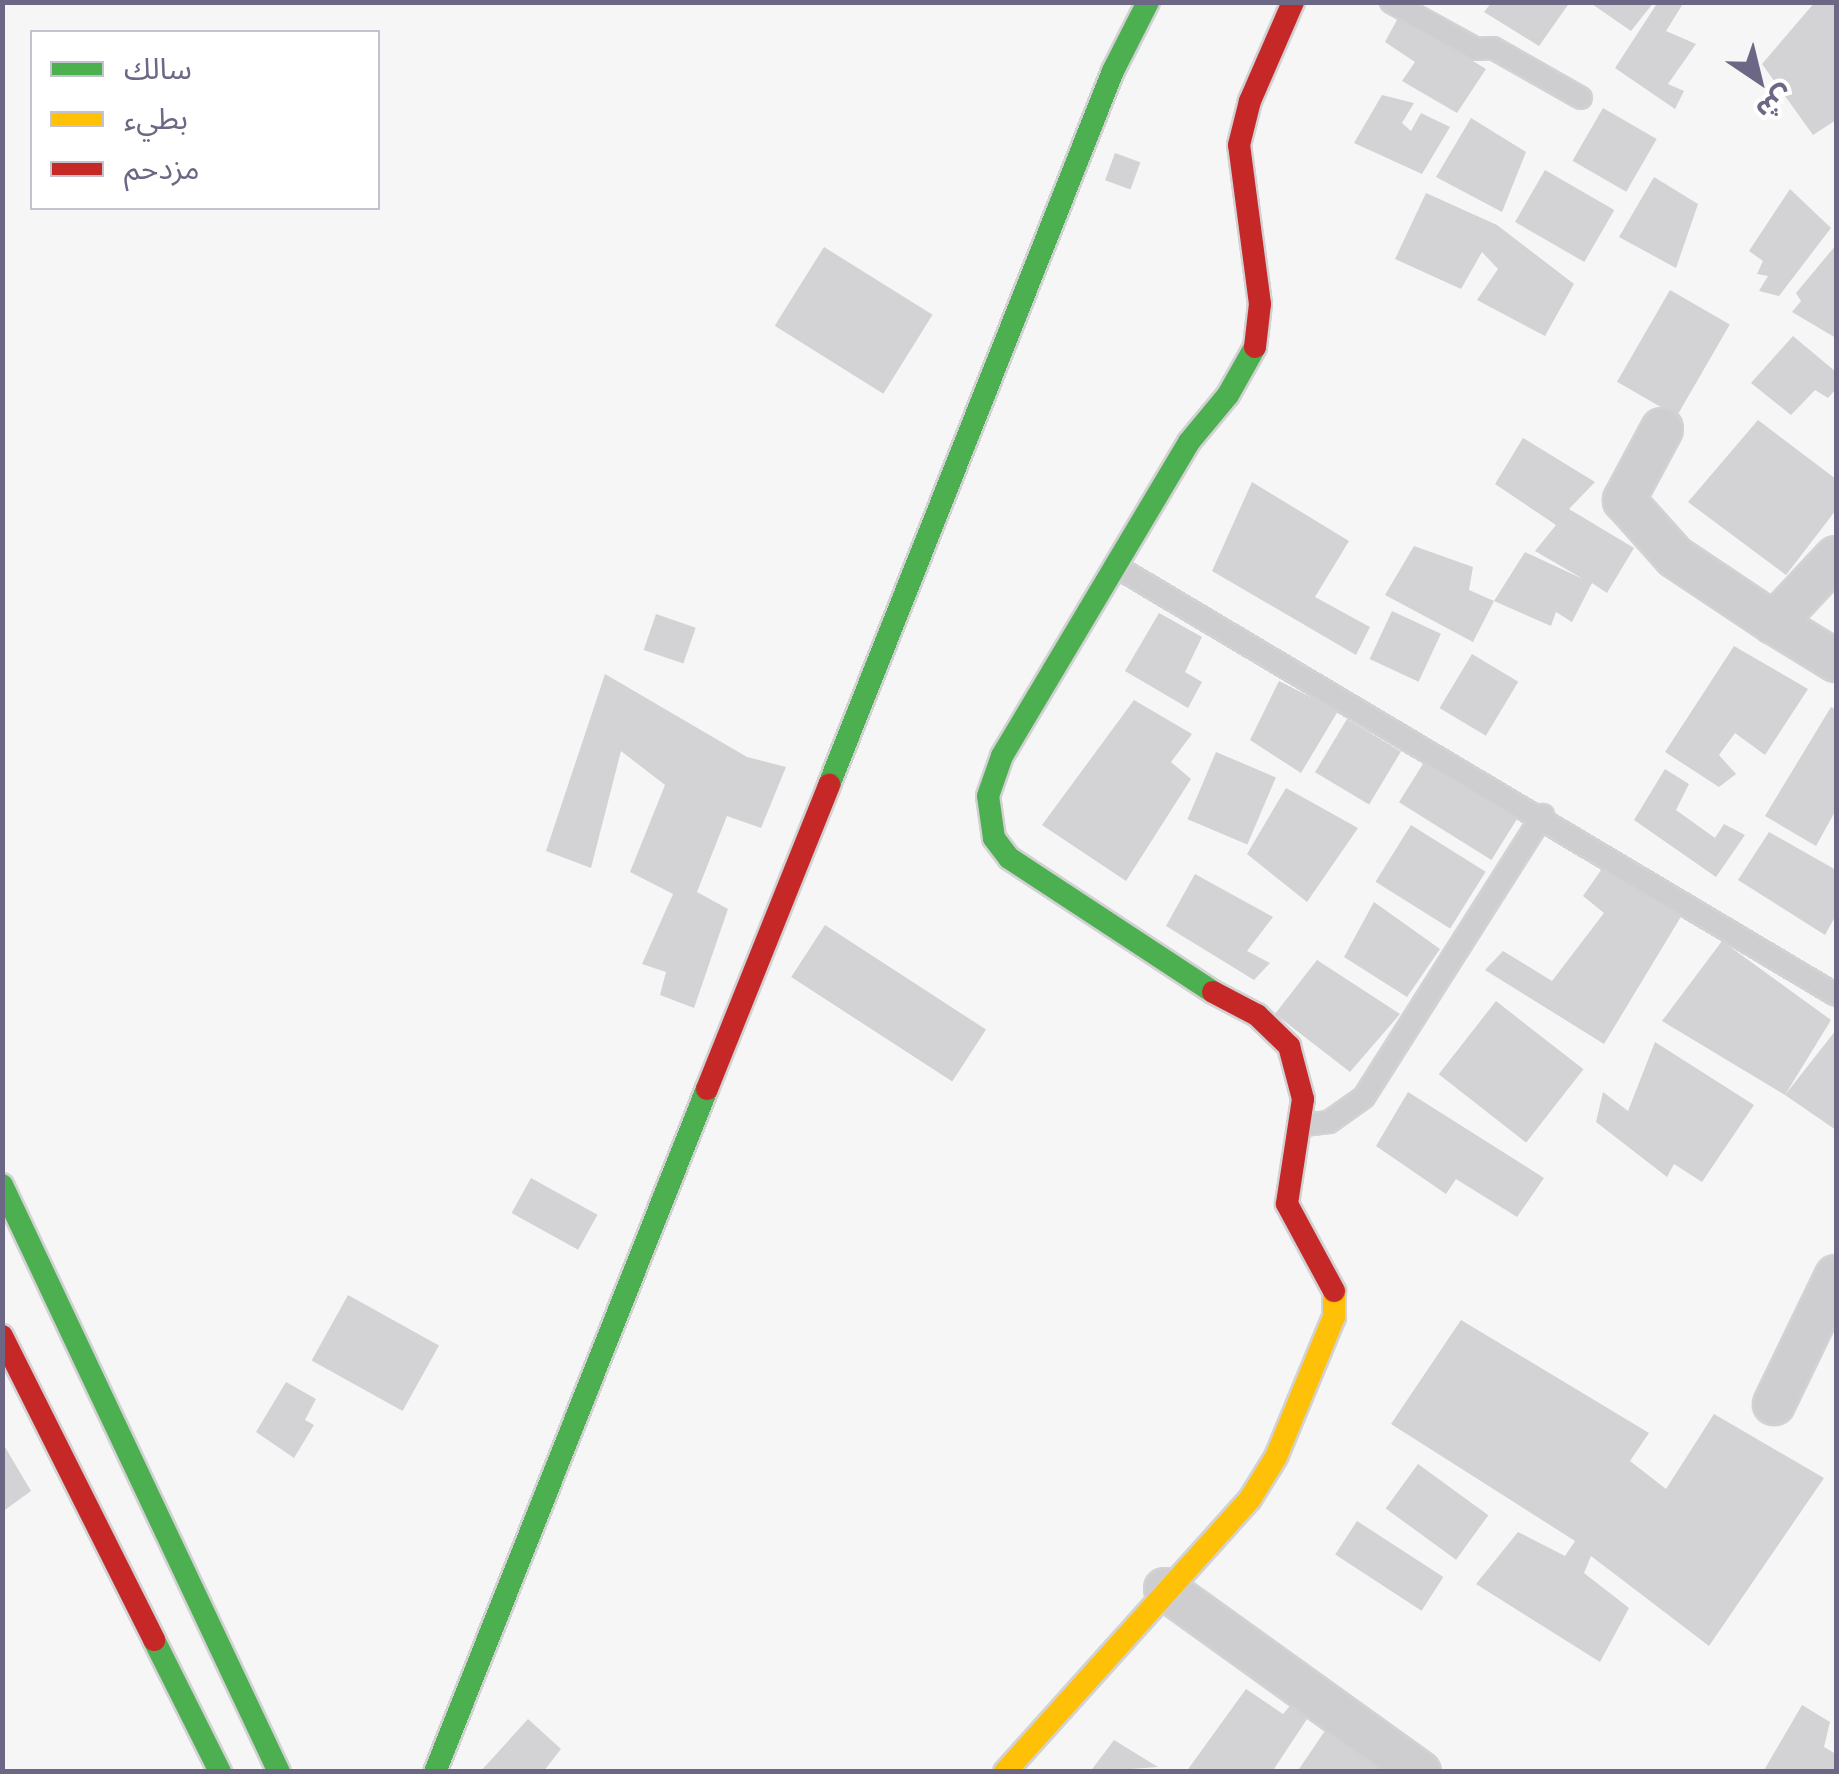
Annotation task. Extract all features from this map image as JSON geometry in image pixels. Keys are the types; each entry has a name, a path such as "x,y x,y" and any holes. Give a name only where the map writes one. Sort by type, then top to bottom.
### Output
{"street":[{"path":"434,1772 1113,71 1148,2"},
{"path":"1005,1772 1263,1481 1334,1317 1336,1295 1287,1204 1298,1124 1300,1070 1276,1028 1168,967 1009,858 994,838 988,796 1002,756 1115,566 1258,341 1260,304 1238,145 1250,101 1294,2"},
{"path":"1662,429 1624,500 1675,557 1836,661"},
{"path":"1774,623 1836,557"},
{"path":"2,1185 279,1772"},
{"path":"1774,1404 1836,1276"},
{"path":"2,1336 220,1772"},
{"path":"1165,1588 1420,1772"}],"lane":[{"path":"1391,2 1476,49 1493,48 1580,98"},
{"path":"1115,566 1544,815 1836,994"},
{"path":"1298,1124 1329,1122 1364,1097 1544,815"}],"building":[{"path":"1492,2 1570,2 1539,46 1484,12"},
{"path":"1589,2 1654,2 1631,31"},
{"path":"1658,2 1684,2 1666,31 1696,44 1668,84 1684,91 1675,109 1615,68"},
{"path":"1815,2 1836,2 1836,120 1813,135 1762,64"},
{"path":"1399,16 1486,69 1457,113 1402,81 1415,62 1385,42"},
{"path":"1382,95 1414,103 1402,123 1411,131 1421,113 1450,127 1422,174 1354,143"},
{"path":"1603,108 1657,139 1626,192 1572,161"},
{"path":"1471,118 1526,152 1502,212 1436,177"},
{"path":"1115,153 1140,162 1130,189 1105,180"},
{"path":"1545,170 1614,210 1584,262 1515,222"},
{"path":"1654,177 1698,204 1676,268 1619,237"},
{"path":"1790,189 1831,228 1779,296 1759,291 1768,276 1757,274 1763,261 1749,251"},
{"path":"1426,193 1497,225 1574,284 1545,336 1477,300 1498,269 1482,252 1461,289 1395,259"},
{"path":"1836,245 1836,338 1792,312 1801,301 1796,293"},
{"path":"824,247 933,315 883,394 775,326"},
{"path":"1670,290 1730,324 1677,416 1617,382"},
{"path":"1793,336 1836,372 1836,389 1828,398 1815,390 1791,415 1751,383"},
{"path":"1758,420 1836,479 1836,510 1786,575 1688,502"},
{"path":"1523,438 1595,482 1569,509 1634,548 1607,593 1592,583 1572,622 1556,612 1551,626 1494,601 1525,552 1583,579 1535,551 1556,525 1495,484"},
{"path":"1252,482 1349,541 1315,597 1370,627 1356,655 1212,571"},
{"path":"1414,546 1473,567 1469,590 1494,601 1473,642 1385,595"},
{"path":"1392,611 1441,634 1419,682 1370,659"},
{"path":"1159,613 1202,637 1185,672 1202,682 1188,708 1125,671"},
{"path":"656,614 696,628 683,664 644,650"},
{"path":"1734,646 1808,689 1765,755 1735,733 1719,755 1736,774 1719,787 1665,752"},
{"path":"1472,654 1518,682 1486,736 1440,708"},
{"path":"605,674 747,757 786,767 761,828 727,816 697,892 728,909 694,1008 660,995 666,972 642,964 673,894 630,872 665,785 621,751 591,868 546,851"},
{"path":"1279,681 1338,711 1301,773 1250,740"},
{"path":"1134,700 1192,734 1171,762 1191,779 1126,881 1042,825"},
{"path":"1831,707 1836,710 1836,810 1816,846 1765,816"},
{"path":"1347,719 1401,751 1369,805 1315,772"},
{"path":"1216,752 1276,777 1247,845 1187,819"},
{"path":"1426,759 1518,817 1491,860 1399,802"},
{"path":"1665,769 1689,784 1676,810 1715,838 1724,824 1745,835 1716,877 1634,820"},
{"path":"1286,788 1358,828 1307,902 1247,854"},
{"path":"1411,825 1486,872 1450,928 1375,882"},
{"path":"1769,832 1836,870 1836,915 1825,935 1738,880"},
{"path":"1608,860 1685,910 1604,1044 1485,970 1503,951 1552,981 1604,913 1583,896"},
{"path":"1195,874 1273,917 1247,951 1270,963 1254,980 1166,926"},
{"path":"1374,902 1440,949 1407,997 1344,957"},
{"path":"825,925 986,1030 952,1082 791,977"},
{"path":"1722,941 1831,1020 1785,1095 1662,1021"},
{"path":"1317,960 1400,1014 1350,1072 1275,1014"},
{"path":"1496,1001 1583,1069 1526,1143 1439,1074"},
{"path":"1836,1030 1836,1130 1785,1095"},
{"path":"1655,1042 1754,1105 1702,1182 1674,1164 1667,1177 1596,1122 1603,1092 1628,1111"},
{"path":"1408,1092 1544,1178 1517,1217 1456,1179 1446,1194 1376,1146"},
{"path":"531,1178 597,1215 578,1250 512,1213"},
{"path":"348,1295 439,1345 403,1411 312,1361"},
{"path":"1461,1320 1649,1433 1630,1461 1666,1489 1714,1414 1824,1478 1709,1646 1591,1556 1584,1573 1629,1608 1600,1662 1476,1584 1518,1532 1565,1556 1575,1541 1391,1424"},
{"path":"286,1382 316,1399 305,1420 314,1425 294,1458 256,1432"},
{"path":"2,1442 31,1491 2,1512"},
{"path":"1418,1464 1488,1515 1456,1560 1386,1508"},
{"path":"1357,1521 1443,1577 1422,1611 1335,1555"},
{"path":"1246,1689 1283,1714 1300,1694 1315,1707 1272,1772 1186,1772"},
{"path":"1802,1705 1830,1722 1824,1747 1836,1754 1836,1772 1763,1772"},
{"path":"528,1719 561,1749 543,1772 480,1772"},
{"path":"1333,1719 1392,1772 1297,1772"},
{"path":"1114,1740 1158,1767 1090,1772"}],"traffic: fast":[{"path":"829,785 1113,71 1148,2"},
{"path":"1213,992 1009,858 994,838 988,796 1002,756 1189,442 1228,395 1255,347"},
{"path":"435,1772 707,1089"},
{"path":"2,1185 279,1772"},
{"path":"154,1640 220,1772"}],"traffic: slow":[{"path":"1005,1772 1250,1499 1276,1457 1334,1317 1334,1291"}],"traffic: jam":[{"path":"1255,347 1260,304 1239,145 1250,101 1293,2"},
{"path":"707,1089 829,785"},
{"path":"1213,992 1257,1015 1289,1046 1303,1099 1287,1204 1334,1291"},
{"path":"2,1336 154,1640"}]}
